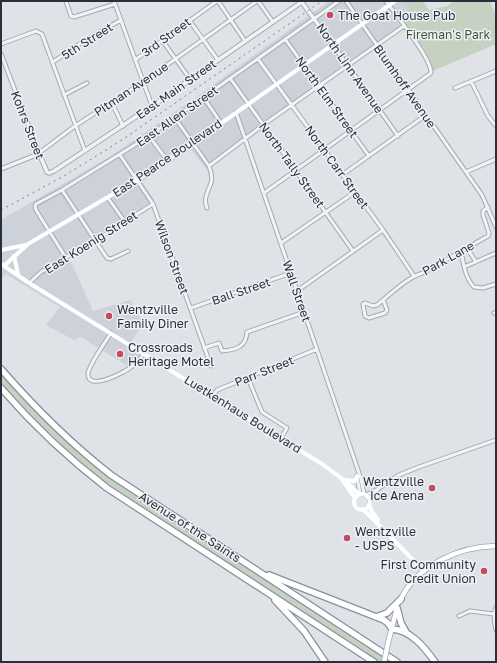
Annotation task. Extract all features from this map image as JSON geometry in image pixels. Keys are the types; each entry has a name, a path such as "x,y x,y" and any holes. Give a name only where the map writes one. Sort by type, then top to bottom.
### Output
{"highway":[{"name":"Avenue of the Saints","path":"2,370 48,421 97,464 140,495 397,662"},
{"name":"Avenue of the Saints","path":"1,388 40,431 93,477 374,662"},
{"path":"254,569 293,586 376,616 388,623 392,629 399,629 408,634 420,644 434,662"},
{"path":"266,592 304,631 325,662"},
{"path":"376,616 387,613 401,599"},
{"path":"397,608 401,623 408,634"}],"main road":[{"name":"East Pearce Boulevard","path":"2,265 28,244 108,198 167,160 333,45 388,3 395,1"},
{"path":"1,250 28,244"},
{"path":"14,256 18,275"},
{"name":"Luetkenhaus Boulevard","path":"2,265 322,464 346,480 362,494"},
{"path":"346,480 354,481 358,476"},
{"name":"Luetkenhaus Boulevard","path":"341,478 355,498"},
{"path":"395,540 363,509 360,509 355,505 355,498 362,494 369,503 374,516 424,571"},
{"path":"363,509 369,503"},
{"path":"384,662 397,608 411,583 424,571 439,562 469,549 496,546"}],"street":[{"path":"66,1 71,16 74,17 107,7 115,2 152,106"},
{"path":"105,1 107,7"},
{"path":"217,1 245,41"},
{"name":"3rd Street","path":"135,60 217,1"},
{"path":"258,1 273,22"},
{"name":"Pitman Avenue","path":"1,169 39,153 75,126 143,82 258,1"},
{"name":"East Main Street","path":"48,173 54,171 123,126 302,1"},
{"name":"North Linn Avenue","path":"302,1 398,136"},
{"name":"East Allen Street","path":"50,232 36,210 36,204 62,190 149,136 340,1"},
{"name":"Blumhoff Avenue","path":"346,1 482,195 496,227"},
{"path":"264,193 429,76 432,72 423,52 388,3"},
{"name":"5th Street","path":"52,62 121,20"},
{"path":"189,20 218,60"},
{"path":"209,166 263,125 404,26"},
{"path":"1,44 36,32 42,34 85,151"},
{"name":"North Elm Street","path":"285,39 352,130 369,156"},
{"path":"162,40 190,79"},
{"name":"Kohrs Street","path":"1,54 48,173"},
{"name":"North Carr Street","path":"258,59 383,230 414,276"},
{"path":"455,88 496,71"},
{"name":"North Tally Street","path":"230,78 353,251"},
{"path":"471,81 488,116 496,126"},
{"path":"64,94 87,83"},
{"path":"204,98 221,123"},
{"path":"112,103 123,126"},
{"name":"Wall Street","path":"236,112 361,479 362,494"},
{"path":"342,175 426,115"},
{"path":"175,118 209,166 212,175 212,182 208,188 205,202 207,208"},
{"path":"149,136 167,160"},
{"name":"Wilson Street","path":"120,155 153,204 211,366"},
{"path":"466,172 496,159"},
{"path":"62,190 108,258 111,259 128,251"},
{"path":"281,243 355,192"},
{"path":"108,198 125,222"},
{"name":"East Koenig Street","path":"29,283 42,272 153,204"},
{"name":"Park Lane","path":"383,300 387,310 386,313 369,318 365,316 363,304 365,303 373,306 376,305 414,276 430,270 461,250 488,236 489,233 483,211 488,207"},
{"path":"297,291 383,230"},
{"path":"50,232 66,258"},
{"path":"467,248 476,262"},
{"path":"461,250 464,267 474,287 483,288 496,284"},
{"path":"464,267 496,252"},
{"name":"East Pearce Boulevard","path":"1,271 2,265"},
{"name":"Ball Street","path":"191,308 291,273"},
{"path":"204,348 219,343 222,351 234,349 239,347 246,339 247,332 304,312"},
{"path":"111,333 90,366 88,377 90,380 97,382 114,376 132,367 144,354"},
{"name":"Parr Street","path":"213,396 217,390 317,349"},
{"path":"248,378 262,412 288,428 281,438"},
{"path":"369,503 378,490 394,478 419,466 496,440"},
{"name":"Wall Street","path":"358,470 362,494"},
{"path":"362,494 378,490"},
{"path":"496,607 494,614 496,630"},
{"path":"459,616 470,612 494,614"}],"shaded area":[{"path":"329,1 421,1 425,7 348,65 263,125 206,169 191,149 142,182 154,200 68,255 93,311 130,300 143,322 128,348 140,355 129,367 81,337 74,340 46,325 60,307 6,274 1,279 1,220 109,157 195,98"}],"green space":[{"name":"Fireman's Park","path":"403,1 423,1 429,10 447,6 455,1 490,1 496,17 496,44 433,71 425,51 403,21 412,14"},
{"path":"1,372 48,423 98,467 135,494 393,662 378,662 366,654 367,653 104,481 63,446 25,409 1,383"}],"railway":[{"path":"1,210 64,176 122,140 322,1"}],"place":[{"name":"The Goat House Pub","path":"330,15"},
{"name":"Wentzville Family Diner","path":"109,316"},
{"name":"Crossroads Heritage Motel","path":"120,354"},
{"name":"Wentzville Ice Arena","path":"432,488"},
{"name":"Wentzville - USPS","path":"347,538"},
{"name":"First Community Credit Union","path":"484,571"}]}
